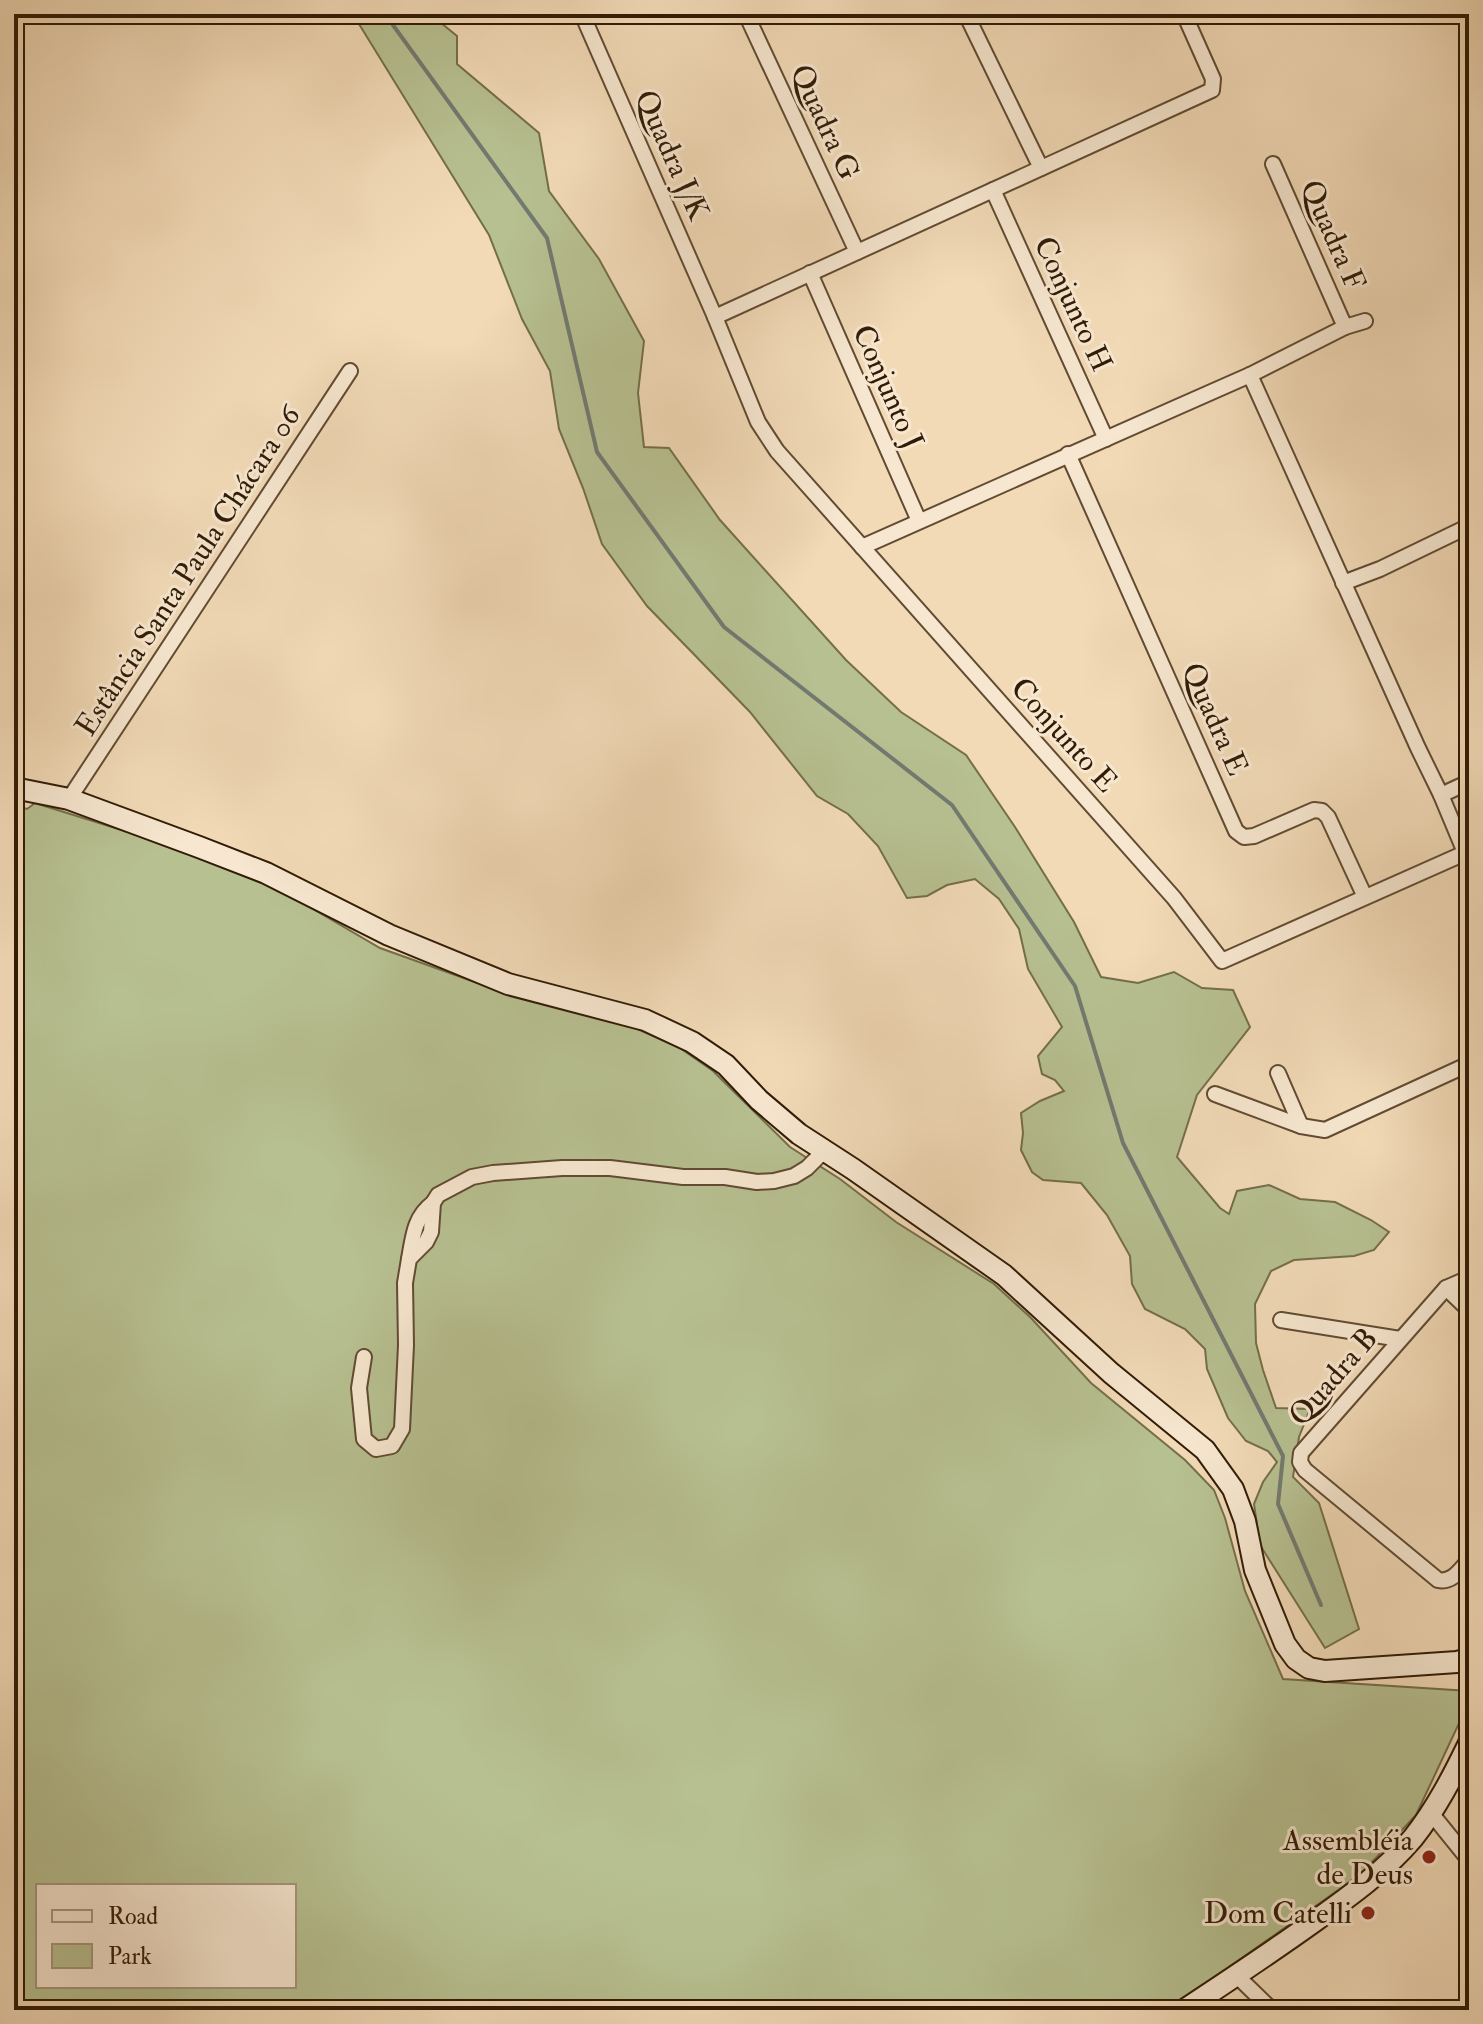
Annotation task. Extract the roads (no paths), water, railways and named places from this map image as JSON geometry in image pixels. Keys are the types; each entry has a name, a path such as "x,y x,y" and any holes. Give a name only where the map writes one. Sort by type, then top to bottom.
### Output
{"street":[{"name":"Quadra J/K","path":"582,14 758,422 777,451 862,547"},
{"name":"Quadra G","path":"746,14 857,252"},
{"path":"966,14 1041,168"},
{"path":"715,317 1212,90 1213,79 1184,14"},
{"name":"Quadra F","path":"1273,164 1345,327"},
{"name":"Conjunto H","path":"993,190 1106,439"},
{"name":"Conjunto J","path":"810,273 919,521"},
{"path":"862,547 1250,375 1345,327 1365,321"},
{"name":"Estância Santa Paula Chácara 06","path":"69,799 350,371"},
{"path":"1250,375 1467,857 1365,897"},
{"name":"Quadra E","path":"1068,454 1236,831 1244,837 1254,836 1314,810 1322,811 1328,817 1365,897"},
{"path":"1343,583 1380,569 1469,526"},
{"name":"Conjunto E","path":"862,547 1174,898 1222,961 1365,897"},
{"path":"1441,795 1469,782"},
{"path":"14,788 69,799 266,873 389,935 508,984 645,1020 692,1042 726,1065 759,1100 799,1134 1004,1275 1101,1364 1205,1450 1233,1489 1245,1521 1255,1570 1285,1644 1296,1659 1309,1668 1325,1671 1465,1663"},
{"path":"1215,1094 1301,1126 1325,1130 1469,1064"},
{"path":"1278,1073 1301,1126"},
{"path":"364,1357 359,1388 364,1439 376,1449 392,1446 402,1429 405,1283 409,1259 426,1242 431,1232 433,1203 438,1195 472,1177 562,1168 610,1168 683,1177 774,1181 794,1176 824,1151"},
{"name":"Quadra B","path":"1469,1278 1446,1288 1301,1453 1300,1462 1305,1470 1438,1580 1445,1582 1452,1578 1469,1560"},
{"path":"1446,1288 1469,1310"},
{"path":"1281,1320 1400,1339"},
{"path":"1184,2010 1363,1886 1412,1838 1431,1813 1469,1743"},
{"path":"1431,1813 1469,1860"},
{"path":"1237,1976 1272,2010"}],"waterway":[{"path":"385,14 547,238 597,452 724,627 952,805 1075,986 1123,1143 1283,1456 1278,1504 1321,1605"}],"place":[{"name":"Assembléia de Deus","path":"1429,1857"},
{"name":"Dom Catelli","path":"1368,1913"}]}
